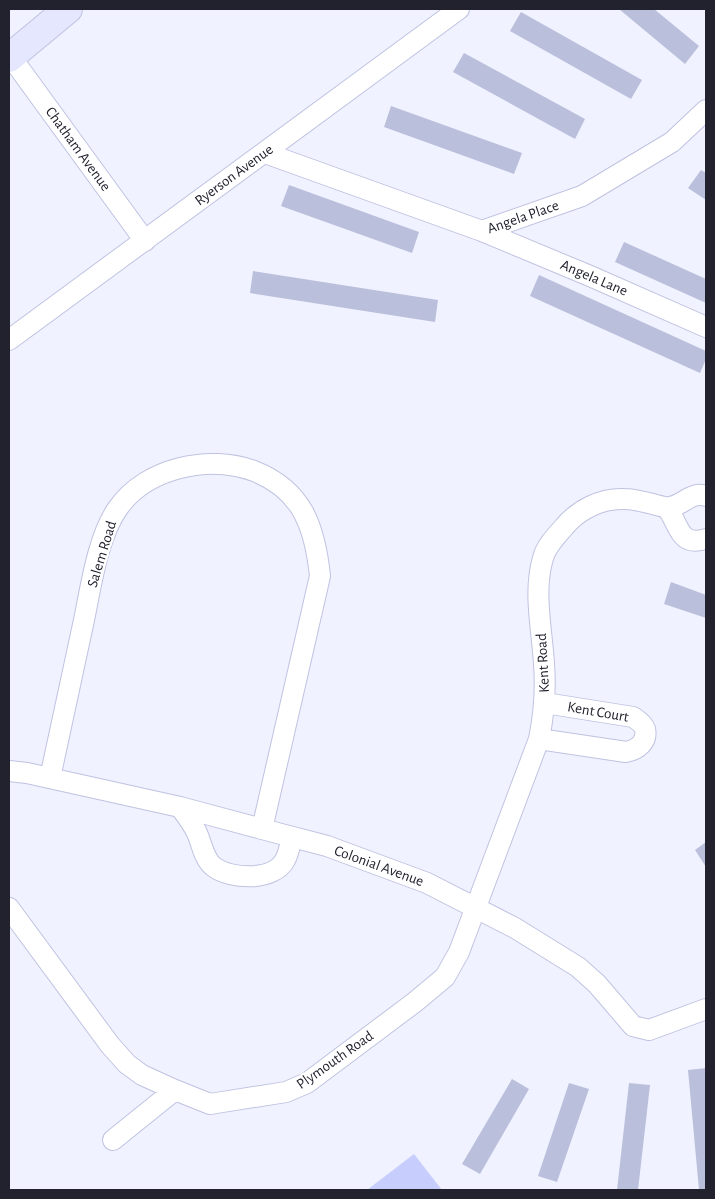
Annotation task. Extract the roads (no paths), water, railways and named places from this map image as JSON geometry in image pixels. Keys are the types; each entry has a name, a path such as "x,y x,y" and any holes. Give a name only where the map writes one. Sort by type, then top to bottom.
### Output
{"main road":[{"path":"10,58 68,9"}],"street":[{"name":"Ryerson Avenue","path":"9,340 459,9"},
{"name":"Chatham Avenue","path":"10,58 145,241"},
{"name":"Angela Place","path":"265,152 482,232 582,196 672,142 706,110"},
{"name":"Angela Lane","path":"482,232 590,276 706,327"},
{"name":"Salem Road","path":"50,778 97,560 110,521 134,490 163,474 178,469 207,464 232,465 267,476 289,493 298,503 307,517 317,547 320,576 262,828"},
{"path":"706,496 700,494 691,496 667,508 684,537 690,541 697,542 706,540"},
{"name":"Kent Road","path":"476,907 539,739 545,703 538,593 543,556 550,543 569,520 590,506 614,499 646,502 667,508"},
{"name":"Kent Court","path":"539,739 626,752 633,751 645,739 645,729 642,723 633,717 545,703"},
{"name":"Colonial Avenue","path":"9,771 50,778 180,807 262,828 327,846 427,883 515,928 578,967 597,984 633,1026 649,1030 706,1009"},
{"path":"180,807 191,821 204,852 214,867 232,874 249,877 264,874 276,868 284,861 292,837"},
{"name":"Plymouth Road","path":"9,908 110,1046 127,1064 142,1075 210,1104 286,1092 307,1083 444,978 459,952 476,907"},
{"path":"112,1140 175,1090"}]}
